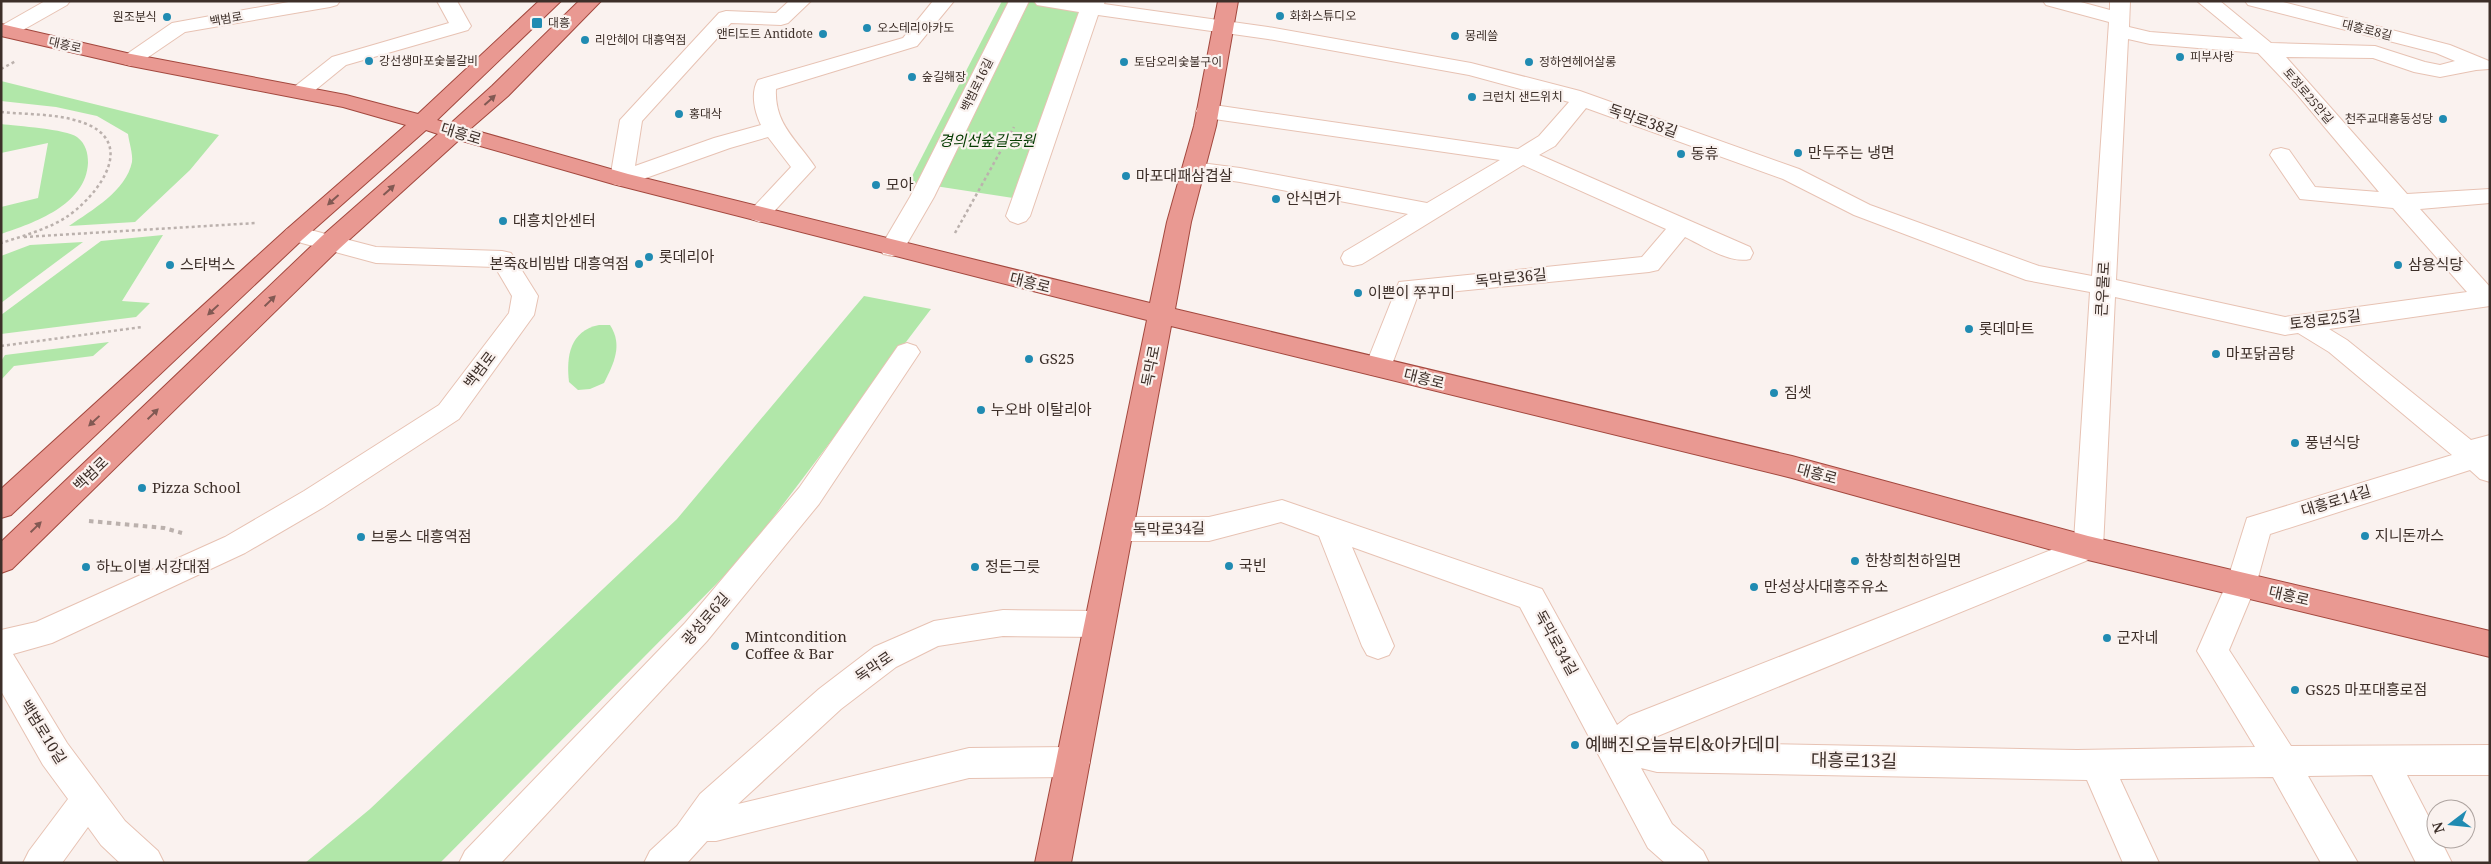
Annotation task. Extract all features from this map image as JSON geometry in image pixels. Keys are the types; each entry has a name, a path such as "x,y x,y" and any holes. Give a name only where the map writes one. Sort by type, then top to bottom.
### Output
{"main road":[{"path":"1,507 295,234 422,122 551,1"},
{"name":"백범로","path":"1,561 331,242 453,132 591,1"},
{"name":"독막로","path":"1053,863 1179,222 1207,111 1228,1"},
{"name":"대흥로","path":"4,31 132,60 300,90 422,122 621,179 892,248 1792,467 2088,548 2490,644"},
{"path":"501,49 536,55"}],"street":[{"name":"대흥로","path":"4,31 60,1"},
{"name":"백범로","path":"132,60 180,27 330,1"},
{"path":"300,90 339,61 461,26 447,1"},
{"path":"773,130 722,143 621,179 631,120 726,17 781,19 801,1"},
{"path":"759,214 804,167 773,130 764,100 766,85 910,42 944,1"},
{"name":"백범로16길","path":"892,248 922,197 1019,1"},
{"path":"1044,1 1093,5 1223,28"},
{"path":"2053,1 2118,17 2150,38 2267,49"},
{"name":"토정로25안길","path":"2207,1 2244,28 2267,49 2487,297"},
{"name":"대흥로8길","path":"2255,1 2443,49 2484,66"},
{"path":"1018,216 1093,5"},
{"name":"큰우물로","path":"2088,548 2118,17"},
{"name":"독막로38길","path":"1223,28 1471,69 1582,100 1791,174 1862,210 2035,274 2104,286"},
{"name":"대흥로8길","path":"2267,49 2280,51 2375,52 2421,68 2440,72 2484,66"},
{"path":"1353,258 1547,141 1582,100"},
{"path":"1207,111 1522,156 1741,253"},
{"path":"2281,155 2308,194 2401,202 2490,196"},
{"path":"1193,168 1431,211"},
{"name":"독막로36길","path":"1378,367 1408,288 1649,264 1682,226"},
{"name":"백범로","path":"1,643 41,634 236,544 314,499 449,412 521,315 525,296 502,260 376,255 295,234"},
{"name":"토정로25길","path":"2104,286 2285,326 2487,297"},
{"name":"대흥로14길","path":"2303,324 2338,346 2483,457"},
{"name":"광성로6길","path":"477,863 696,632 809,496 907,352"},
{"name":"대흥로14길","path":"2241,585 2257,526 2483,457"},
{"name":"독막로34길","path":"1119,529 1208,529 1282,511 1531,598 1660,836 1691,863"},
{"path":"1334,528 1334,540 1378,646"},
{"path":"1612,747 1640,726 2088,548"},
{"path":"2241,585 2213,652 2282,762 2340,863"},
{"name":"독막로","path":"662,863 689,838 712,805 808,718 885,657 934,634 1003,622 1100,624"},
{"name":"백범로10길","path":"1,662 55,754 113,833 146,863"},
{"name":"대흥로13길","path":"1612,747 1656,757 2096,765 2490,760"},
{"path":"2382,760 2434,863"},
{"path":"698,824 716,825 969,763 1073,762"},
{"path":"2096,765 2141,863"},
{"path":"41,863 89,799"}],"path":[{"path":"1,70 16,61"},
{"path":"1,112 62,118 88,124 107,138 112,151 107,171 94,192 66,217 19,238 1,243"},
{"path":"940,260 1018,120"},
{"path":"19,238 256,223"},
{"path":"1,346 142,327"},
{"path":"81,520 164,528 236,544"}],"green space":[{"name":"경의선숲길공원","path":"1002,1 1094,1 1019,199 909,182"},
{"path":"1,81 219,135 190,170 135,222 69,226 107,199 123,182 132,162 128,134 97,116 56,107 1,101"},
{"path":"1,124 71,134 77,137 84,146 87,152 88,163 85,178 78,190 68,201 43,218 1,234 1,207 38,198 48,143 1,153"},
{"path":"163,235 122,301 150,303 136,317 1,334 1,315 101,241"},
{"path":"83,242 1,303 1,256 30,245"},
{"path":"864,296 931,309 744,556 440,863 305,863 370,809 677,519"},
{"path":"599,325 610,325 614,332 616,354 614,361 604,383 590,389 578,390 569,382 568,363 572,346 582,333 589,328"},
{"path":"109,342 93,356 14,366 1,380 1,361 5,355"}],"place":[{"name":"화화스튜디오","path":"1280,16"},
{"name":"원조분식","path":"167,17"},
{"name":"대흥","path":"537,23"},
{"name":"오스테리아카도","path":"867,28"},
{"name":"앤티도트 Antidote","path":"823,34"},
{"name":"몽레쓸","path":"1455,36"},
{"name":"리안헤어 대흥역점","path":"585,40"},
{"name":"피부사랑","path":"2180,57"},
{"name":"강선생마포숯불갈비","path":"369,61"},
{"name":"토담오리숯불구이","path":"1124,62"},
{"name":"정하연헤어살롱","path":"1529,62"},
{"name":"숲길해장","path":"912,77"},
{"name":"크런치 샌드위치","path":"1472,97"},
{"name":"홍대삭","path":"679,114"},
{"name":"천주교대흥동성당","path":"2443,119"},
{"name":"만두주는 냉면","path":"1798,153"},
{"name":"동휴","path":"1681,154"},
{"name":"마포대패삼겹살","path":"1126,176"},
{"name":"모아","path":"876,185"},
{"name":"안식면가","path":"1276,199"},
{"name":"대흥치안센터","path":"503,221"},
{"name":"롯데리아","path":"649,257"},
{"name":"본죽&비빔밥 대흥역점","path":"639,264"},
{"name":"스타벅스","path":"170,265"},
{"name":"삼용식당","path":"2398,265"},
{"name":"이쁜이 쭈꾸미","path":"1358,293"},
{"name":"롯데마트","path":"1969,329"},
{"name":"마포닭곰탕","path":"2216,354"},
{"name":"GS25","path":"1029,359"},
{"name":"짐셋","path":"1774,393"},
{"name":"누오바 이탈리아","path":"981,410"},
{"name":"풍년식당","path":"2295,443"},
{"name":"Pizza School","path":"142,488"},
{"name":"지니돈까스","path":"2365,536"},
{"name":"브롱스 대흥역점","path":"361,537"},
{"name":"한창희천하일면","path":"1855,561"},
{"name":"국빈","path":"1229,566"},
{"name":"하노이별 서강대점","path":"86,567"},
{"name":"정든그릇","path":"975,567"},
{"name":"만성상사대흥주유소","path":"1754,587"},
{"name":"군자네","path":"2107,638"},
{"name":"Mintcondition Coffee & Bar","path":"735,646"},
{"name":"GS25 마포대흥로점","path":"2295,690"},
{"name":"예뻐진오늘뷰티&아카데미","path":"1575,745"}]}
